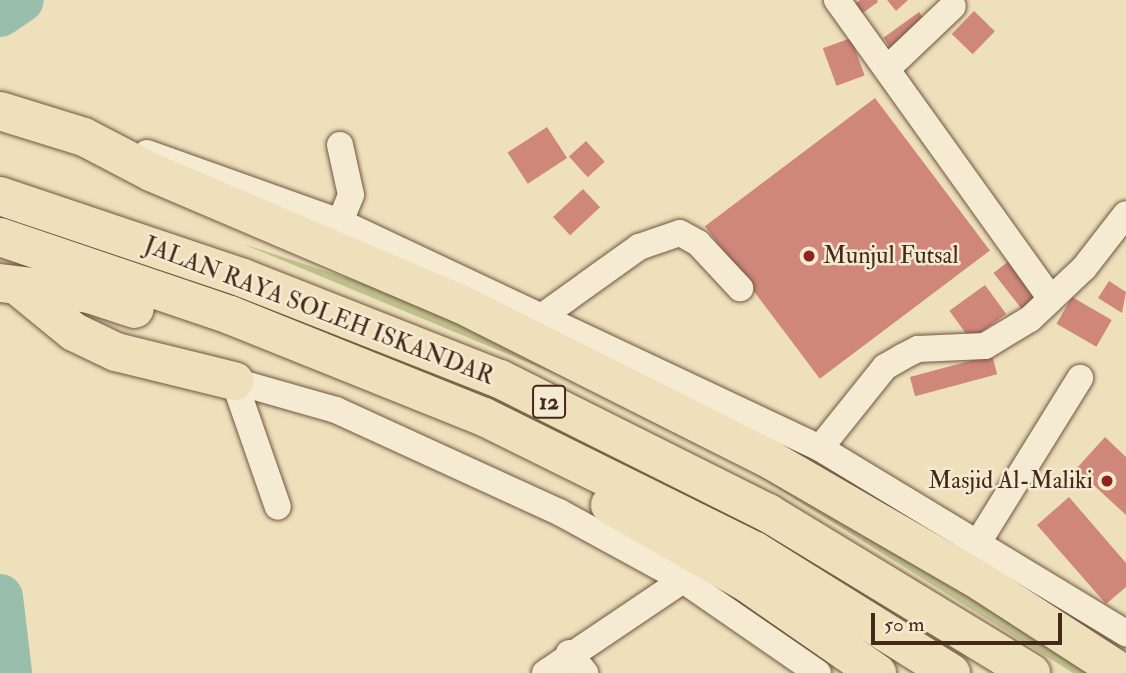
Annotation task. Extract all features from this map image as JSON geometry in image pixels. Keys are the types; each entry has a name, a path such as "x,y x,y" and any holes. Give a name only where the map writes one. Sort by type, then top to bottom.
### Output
{"highway":[{"path":"0,111 79,136 151,172 461,304 771,460 983,583 1122,673"},
{"name":"JALAN RAYA SOLEH ISKANDAR","path":"16,201 243,278 500,379 768,513 1031,673"},
{"name":"JALAN RAYA SOLEH ISKANDAR","path":"11,241 230,315 484,418 755,551 951,673"},
{"path":"9,285 74,332 116,352 234,381"},
{"path":"9,285 89,295 200,331 314,369 463,433 596,497 744,581 877,673"}],"street":[{"path":"837,0 889,67 1050,299"},
{"path":"889,67 953,6"},
{"path":"79,136 197,169 341,222 544,315 820,448 979,541 1126,633"},
{"path":"340,145 351,195 341,222"},
{"path":"820,448 885,368 918,349 985,346 1050,299 1084,268 1126,214"},
{"path":"544,315 639,247 680,233 698,243 740,288"},
{"path":"979,541 1080,378"},
{"path":"234,381 278,506"},
{"path":"234,381 336,410 559,512 683,580 818,673"},
{"path":"545,673 577,663 683,580"}],"green space":[{"path":"243,244 491,325 1126,673 1073,673 738,463 558,375"}],"building":[{"path":"860,0 878,2 860,15 853,5"},
{"path":"887,0 908,0 896,11"},
{"path":"974,11 995,31 973,54 952,34"},
{"path":"919,12 927,23 892,49 883,38"},
{"path":"851,38 865,76 836,86 823,48"},
{"path":"875,98 990,251 820,379 705,226"},
{"path":"547,127 567,158 528,184 508,153"},
{"path":"586,141 605,162 588,177 569,156"},
{"path":"583,189 600,207 570,235 553,217"},
{"path":"1014,257 1042,293 1022,309 994,273"},
{"path":"1109,281 1126,292 1122,313 1098,298"},
{"path":"985,285 1006,314 971,340 949,311"},
{"path":"1072,297 1112,320 1096,347 1056,324"},
{"path":"992,355 997,374 915,396 910,377"},
{"path":"1105,437 1126,457 1126,515 1076,469"},
{"path":"1069,497 1126,563 1126,587 1106,604 1037,525"}],"waterway":[{"path":"0,14 21,0"},
{"path":"0,597 9,673"}],"place":[{"name":"Munjul Futsal","path":"809,256"},
{"name":"Masjid Al-Maliki","path":"1107,481"}]}
